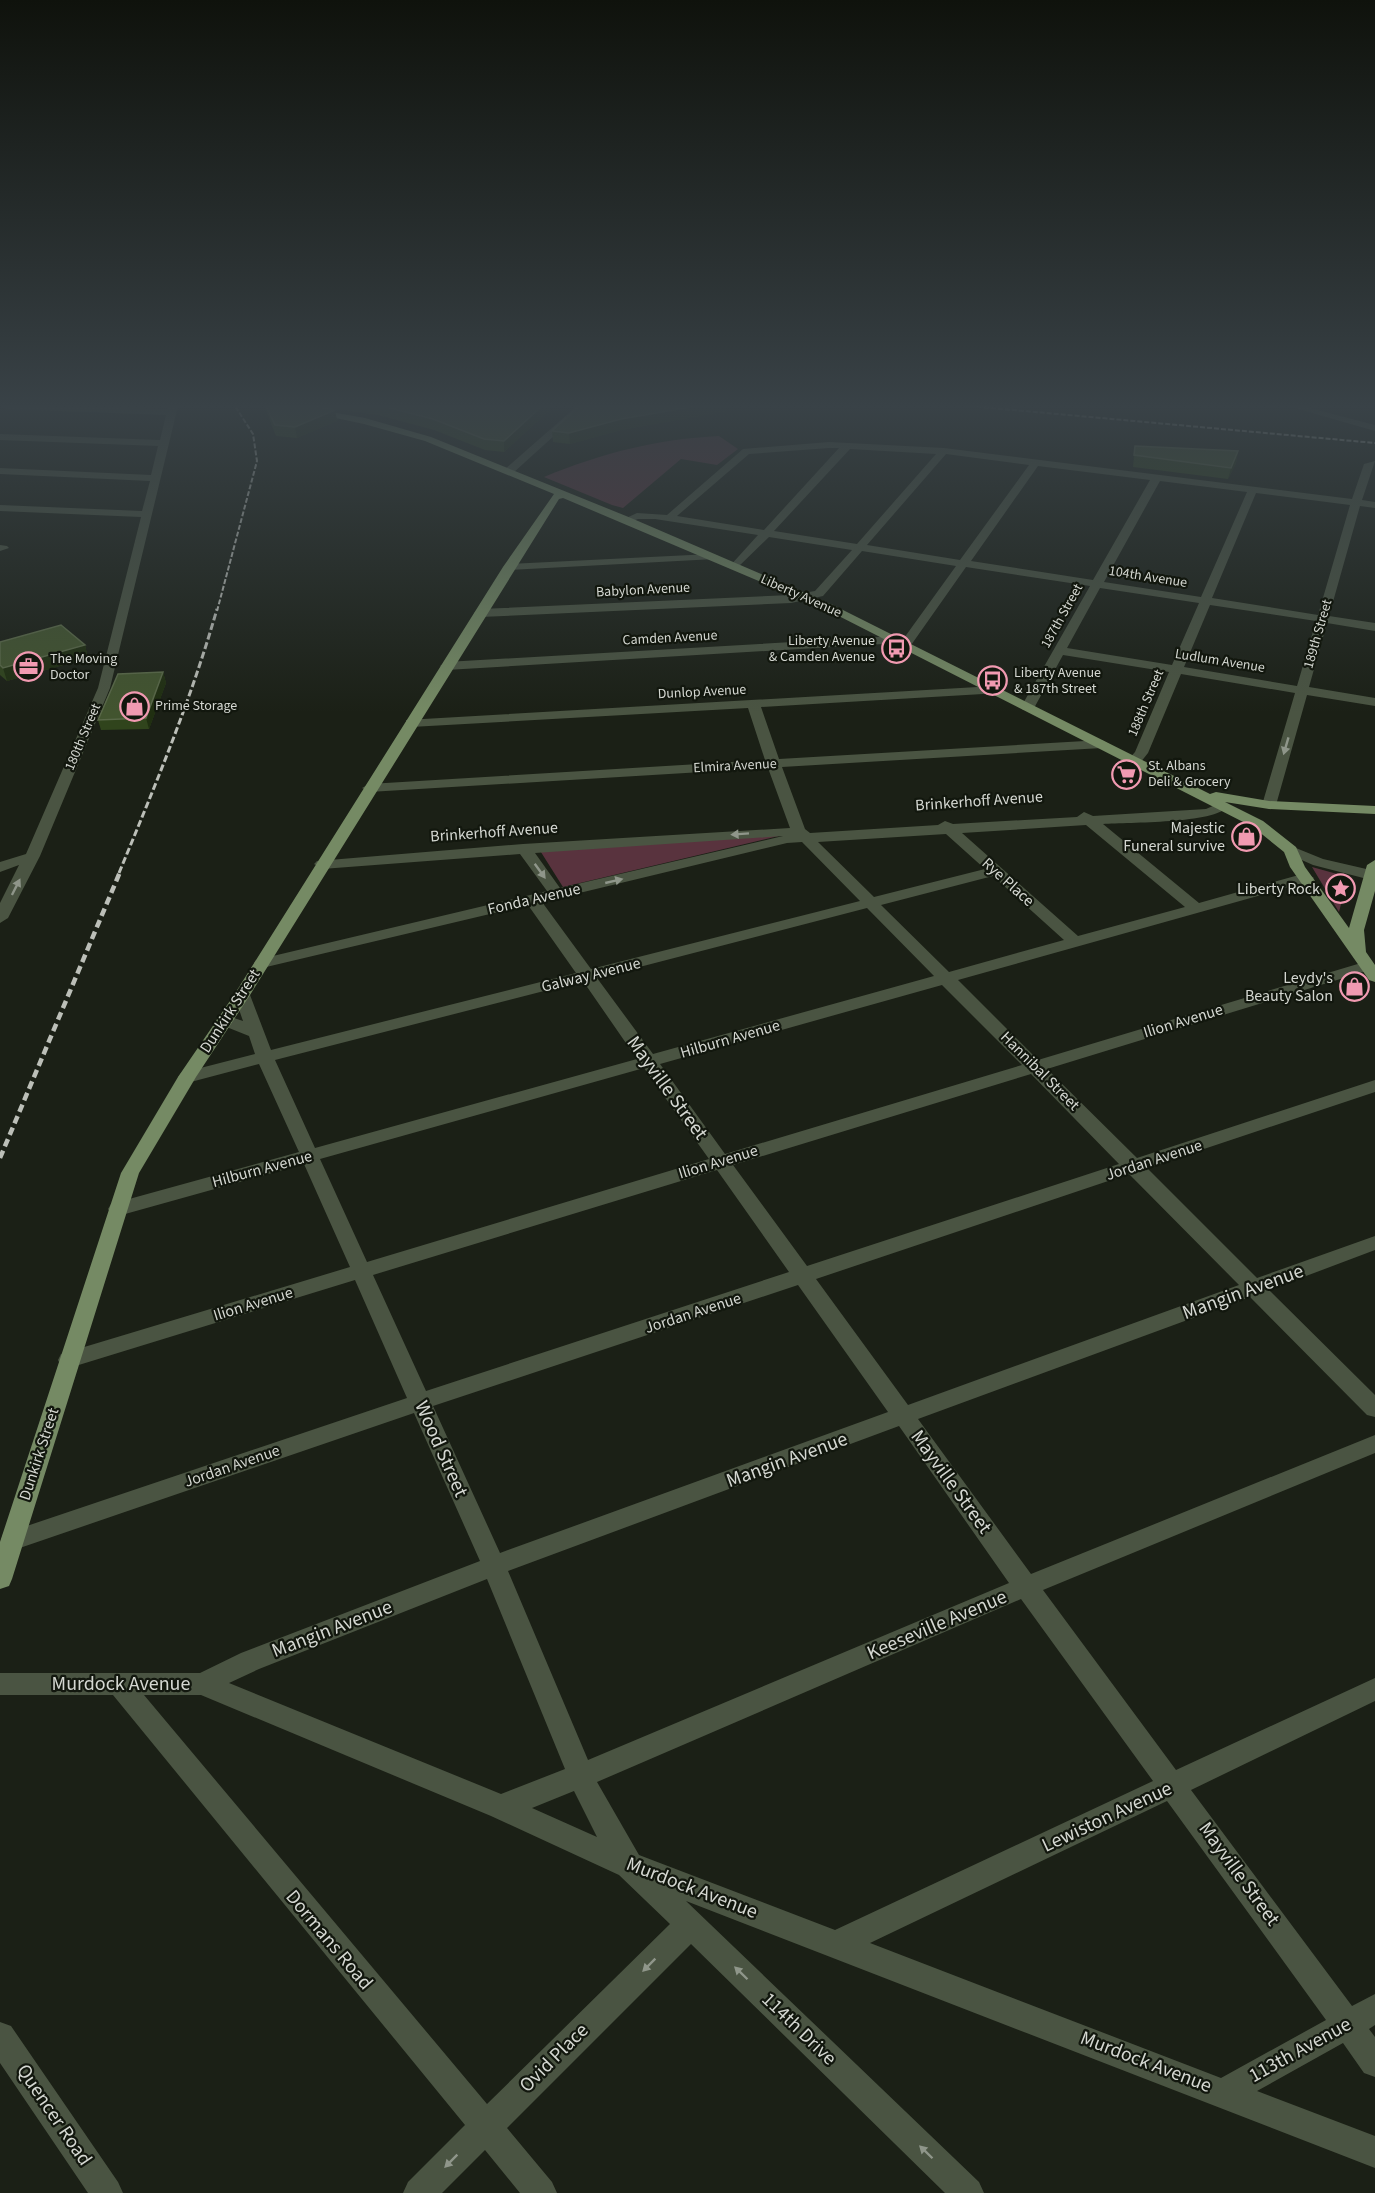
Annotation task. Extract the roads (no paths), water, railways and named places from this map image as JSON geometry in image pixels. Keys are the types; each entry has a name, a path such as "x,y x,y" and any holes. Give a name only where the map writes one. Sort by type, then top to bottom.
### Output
{"main road":[{"name":"Dunkirk Street","path":"0,1579 130,1173 187,1077 242,995 369,788 548,508"},
{"name":"Liberty Avenue","path":"598,508 807,597 1191,788 1258,824 1291,850 1306,878 1367,966"},
{"path":"1191,788 1221,797 1269,805 1375,810"},
{"path":"1367,966 1356,930 1374,873"}],"street":[{"path":"8,508 146,514"},
{"name":"180th Street","path":"0,918 33,856 104,688 148,508"},
{"path":"668,519 680,508"},
{"path":"735,567 788,508"},
{"path":"807,597 821,594 895,508"},
{"path":"900,643 1002,508"},
{"name":"187th Street","path":"1028,706 1139,508"},
{"name":"188th Street","path":"1135,760 1141,753 1245,508"},
{"name":"189th Street","path":"1269,805 1354,508"},
{"name":"104th Avenue","path":"627,520 643,515 1375,627"},
{"name":"104th Avenue","path":"640,525 668,519"},
{"path":"509,567 711,557"},
{"name":"Babylon Avenue","path":"480,613 807,597"},
{"name":"Camden Avenue","path":"446,666 900,643"},
{"name":"Ludlum Avenue","path":"1060,651 1375,702"},
{"name":"Dunlop Avenue","path":"411,723 995,690"},
{"name":"Hannibal Street","path":"753,704 774,764 803,834 1375,1409"},
{"name":"Elmira Avenue","path":"369,788 1102,744"},
{"name":"Brinkerhoff Avenue","path":"322,864 523,848 803,834 1085,816 1209,813 1222,806"},
{"path":"1085,816 1196,908"},
{"name":"Rye Place","path":"945,825 1075,942"},
{"name":"Fonda Avenue","path":"262,963 803,834"},
{"path":"523,848 557,894"},
{"name":"Liberty Avenue","path":"1291,850 1318,862 1374,873"},
{"path":"0,854 33,856"},
{"path":"0,867 33,856"},
{"name":"Galway Avenue","path":"187,1077 266,1059 994,871"},
{"name":"Hilburn Avenue","path":"118,1209 1306,878"},
{"name":"Mayville Street","path":"532,899 1027,1588 1375,2062"},
{"name":"Ilion Avenue","path":"69,1360 1367,966"},
{"name":"Wood Street","path":"242,995 266,1059 494,1566 580,1776 595,1807 629,1865"},
{"path":"225,1020 255,1032"},
{"name":"Jordan Avenue","path":"11,1541 420,1402 1375,1086"},
{"name":"Mangin Avenue","path":"202,1684 250,1661 494,1566 1375,1243"},
{"name":"Keeseville Avenue","path":"501,1808 1375,1444"},
{"name":"Murdock Avenue","path":"0,1684 202,1684 501,1808 629,1865 1226,2092 1375,2152"},
{"name":"Dormans Road","path":"120,1685 541,2193"},
{"name":"Lewiston Avenue","path":"837,1944 1375,1689"},
{"name":"114th Drive","path":"629,1865 968,2193"},
{"name":"Ovid Place","path":"419,2193 691,1924"},
{"name":"113th Avenue","path":"1226,2092 1375,2009"},
{"name":"Quencer Road","path":"0,2037 107,2193"}],"railway":[{"path":"217,611 244,508"},
{"path":"119,873 184,710 217,609"},
{"path":"0,1158 120,872"}],"place":[{"name":"Liberty Avenue & Camden Avenue","path":"896,649"},
{"name":"The Moving Doctor","path":"29,667"},
{"name":"Liberty Avenue & 187th Street","path":"993,681"},
{"name":"Prime Storage","path":"134,706"},
{"name":"St. Albans Deli & Grocery","path":"1127,774"},
{"name":"Majestic Funeral survive","path":"1246,837"},
{"name":"Liberty Rock","path":"1341,889"},
{"name":"Leydy's Beauty Salon","path":"1354,987"}]}
